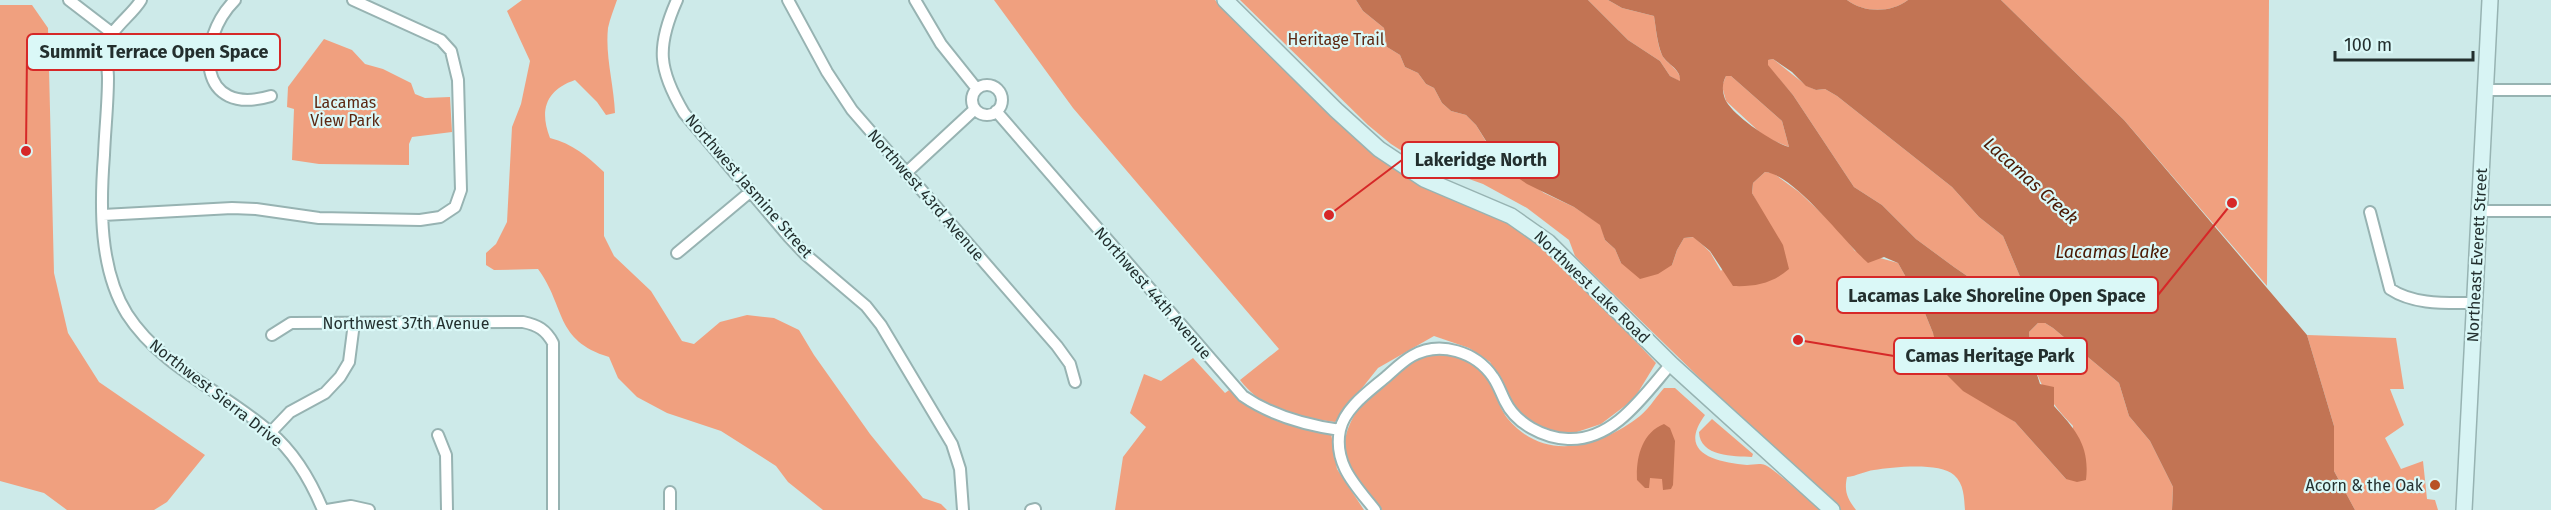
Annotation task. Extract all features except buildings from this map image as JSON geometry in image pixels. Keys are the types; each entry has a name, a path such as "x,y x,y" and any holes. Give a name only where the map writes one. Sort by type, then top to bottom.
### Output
{"main road":[{"name":"Northwest Lake Road","path":"1225,0 1336,110 1379,149 1424,179 1529,226 1671,364 1832,510"},
{"name":"Northeast Everett Street","path":"2464,510 2490,0"}],"street":[{"path":"69,0 112,33 135,10 141,0"},
{"path":"235,0 223,17 208,50 208,66 214,83 225,94 240,101 251,102 271,96"},
{"path":"103,215 256,208 319,218 420,220 440,217 454,207 461,190 458,80 451,51 441,40 353,0"},
{"name":"Northwest Jasmine Street","path":"677,0 668,21 664,39 664,70 668,84 684,113 806,255 866,306 881,325 952,444 960,469 963,510"},
{"name":"Northwest 43rd Avenue","path":"788,0 843,97 906,173 1058,346 1070,364 1075,382"},
{"name":"Northwest 44th Avenue","path":"915,0 940,44 977,89 989,86 999,92 1001,102 996,111 1243,396 1268,412 1281,417 1340,430"},
{"name":"Northwest Sierra Drive","path":"112,33 107,42 106,55 108,75 102,188 111,279 128,314 146,337 170,359 271,432 304,472 325,510"},
{"path":"977,89 972,97 975,109 984,114 996,111"},
{"path":"2486,90 2551,90"},
{"path":"906,173 975,109"},
{"path":"677,254 750,192"},
{"path":"2479,210 2551,211"},
{"path":"2370,212 2390,289 2401,297 2416,300 2474,303"},
{"name":"Northwest 37th Avenue","path":"272,335 291,323 523,322 534,324 542,329 553,343 553,510"},
{"path":"271,432 290,412 325,393 340,377 349,362 354,323"},
{"path":"1375,510 1351,482 1344,469 1340,450 1340,430 1348,414 1368,392 1413,355 1428,350 1451,349 1474,358 1493,376 1509,409 1520,421 1548,436 1569,439 1596,435 1616,424 1671,364"},
{"path":"438,435 446,455 447,510"},
{"path":"670,492 670,510"},
{"path":"325,510 351,506 369,510"}],"green space":[{"path":"522,0 617,0 607,39 615,113 606,115 597,102 575,80 557,89 551,95 545,110 545,119 550,138 579,151 604,172 604,236 614,256 651,291 682,341 694,344 720,322 747,315 774,318 799,330 870,434 896,466 923,498 941,504 947,510 823,510 788,482 776,466 721,431 667,413 637,397 618,378 609,357 591,350 570,332 538,269 494,270 486,265 486,253 496,244 507,222 512,127 521,104 530,61 507,11"},
{"path":"994,0 1215,0 1249,34 1409,175 1524,228 1564,265 1656,363 1634,399 1601,424 1571,434 1542,429 1517,411 1490,362 1469,348 1434,336 1378,368 1335,422 1295,415 1271,406 1250,391 1240,380 1279,349 1073,108"},
{"name":"Heritage Trail","path":"1240,0 1356,0 1363,11 1384,28 1387,47 1400,55 1405,67 1418,73 1426,84 1434,88 1442,103 1451,111 1466,115 1476,125 1496,158 1544,193 1574,207 1601,225 1605,240 1615,249 1621,263 1672,265 1684,238 1694,237 1710,252 1721,271 1762,212 1752,193 1753,183 1765,172 1773,173 1799,192 1837,228 1855,251 1898,263 1922,306 1933,333 1997,409 2015,422 2066,479 2073,426 2054,405 2041,384 2033,360 2029,332 2038,323 2045,323 2119,383 2129,416 2150,441 2173,487 2172,510 1965,510 1962,487 1954,475 1938,468 1916,467 1867,471 1847,477 1847,494 1856,510 1841,510 1757,434 1586,267 1575,256 1569,240 1527,208 1483,184 1416,160 1391,144 1368,125"},
{"path":"1588,0 1608,0 1622,8 1654,16 1662,55 1676,70 1681,82 1670,76 1660,61 1628,40"},
{"path":"1847,0 1908,0 1894,7 1878,10 1861,7"},
{"path":"2001,0 2269,0 2267,286 2124,120"},
{"path":"0,5 32,5 48,28 54,273 68,333 99,382 205,455 167,502 154,510 67,510 44,493 0,481"},
{"name":"Lacamas View Park","path":"324,39 352,50 365,64 383,69 411,83 415,94 425,98 450,97 452,132 412,137 409,144 409,165 319,164 292,160 294,109 287,107 288,87"},
{"path":"1773,59 1807,86 1816,90 1825,89 1837,96 1952,187 1979,217 2003,236 2021,279 2022,290 2017,300 2013,301 1986,289 1954,267 1916,239 1882,205 1854,187 1793,95 1767,65 1768,60"},
{"path":"1726,76 1731,76 1782,121 1789,147 1765,137 1726,101 1722,86"},
{"path":"2307,335 2396,338 2404,389 2390,389 2404,425 2385,438 2401,469 2423,461 2427,499 2435,500 2438,510 2355,510 2334,471 2334,426"},
{"path":"1432,353 1458,357 1476,365 1485,374 1508,419 1522,433 1554,446 1587,443 1604,437 1640,416 1664,388 1675,388 1705,415 1697,428 1695,438 1698,447 1704,453 1723,461 1765,465 1784,478 1820,510 1382,510 1348,469 1345,444 1349,427 1358,410 1384,380 1400,368"},
{"path":"1193,358 1225,393 1232,388 1262,414 1302,429 1331,433 1337,469 1364,510 1115,510 1123,457 1146,427 1130,413 1144,374 1161,381"},
{"path":"1712,419 1753,454 1752,457 1719,454 1705,446 1699,432"}],"water":[{"name":"Lacamas Lake","path":"1356,0 1588,0 1628,40 1660,61 1670,76 1680,81 1676,70 1662,55 1654,16 1622,8 1608,0 1847,0 1861,7 1877,10 1894,7 1908,0 2001,0 2124,120 2307,335 2334,426 2334,471 2355,510 2172,510 2173,487 2150,441 2129,416 2119,383 2053,328 2045,323 2038,323 2029,332 2031,356 2040,384 2054,387 2054,406 2075,431 2086,457 2086,480 2077,482 2066,479 2015,422 1963,391 1944,372 1933,333 1922,306 1898,263 1884,257 1868,263 1804,196 1777,176 1765,172 1753,183 1752,193 1783,245 1789,269 1777,278 1763,283 1733,286 1710,251 1693,237 1684,238 1672,265 1658,274 1640,279 1621,263 1615,249 1605,240 1600,225 1574,207 1527,184 1503,168 1476,125 1466,115 1451,111 1442,103 1434,88 1426,84 1418,73 1405,67 1400,55 1387,47 1384,28 1363,11","holes":["1773,59 1792,72 1806,86 1816,90 1825,89 1837,96 1952,187 1979,217 2003,236 2021,279 2022,290 2017,299 2013,301 1986,289 1916,239 1882,205 1854,187 1793,95 1768,65 1768,60","1726,76 1731,76 1782,121 1789,147 1773,140 1736,113 1725,99 1723,84"]},
{"path":"1664,424 1670,428 1675,441 1673,485 1671,489 1663,490 1662,479 1650,478 1649,488 1645,488 1637,480 1639,455 1645,440 1656,428"}],"place":[{"name":"Summit Terrace Open Space","path":"26,151"},
{"name":"Lacamas Lake Shoreline Open Space","path":"2232,203"},
{"name":"Lakeridge North","path":"1329,215"},
{"name":"Camas Heritage Park","path":"1798,340"},
{"name":"Acorn & the Oak","path":"2435,485"}],"water label":[{"name":"Lacamas Creek","path":"2031,181"}]}
